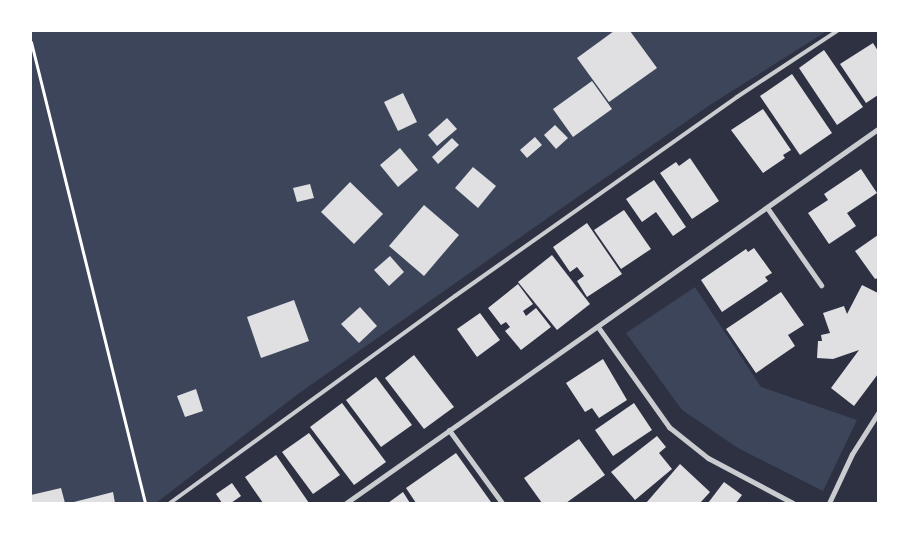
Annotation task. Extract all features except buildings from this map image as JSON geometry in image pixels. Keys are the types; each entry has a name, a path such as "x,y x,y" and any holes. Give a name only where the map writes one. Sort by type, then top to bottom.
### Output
{"street":[{"path":"346,503 448,430 768,209 878,129"},
{"path":"768,209 822,285"},
{"path":"598,327 669,427 708,458 793,503"},
{"path":"829,503 852,454 878,413"},
{"path":"448,430 502,503"}],"lane":[{"path":"170,503 455,296 737,97 837,31"}],"path":[{"path":"31,42 145,503"}],"shaded area":[{"path":"31,31 827,31 710,105 559,210 298,394 156,503 31,503"},
{"path":"695,287 761,387 857,420 823,491 738,448 682,410 626,333"}]}
